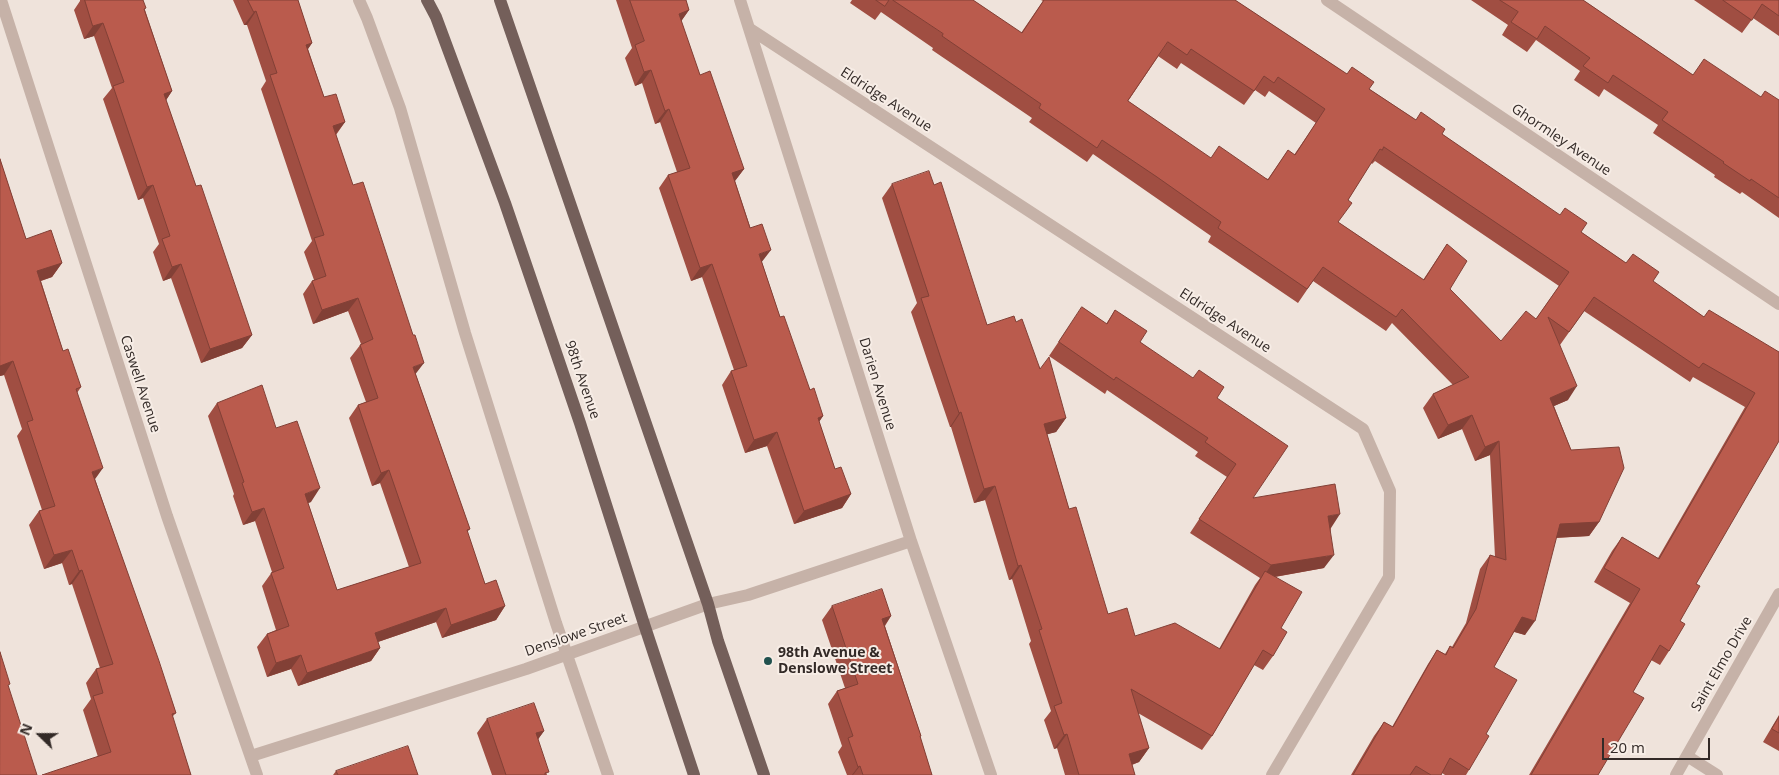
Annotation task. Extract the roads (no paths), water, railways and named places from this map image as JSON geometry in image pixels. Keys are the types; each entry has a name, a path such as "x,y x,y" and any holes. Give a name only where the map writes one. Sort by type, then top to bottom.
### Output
{"main road":[{"name":"98th Avenue","path":"428,0 505,203 580,423 694,775"},
{"path":"500,0 708,604 718,640 764,775"}],"street":[{"name":"Caswell Avenue","path":"1,0 167,516 257,775"},
{"path":"359,0 400,108 465,332 566,653 608,775"},
{"name":"Darien Avenue","path":"740,0 911,542 991,775"},
{"name":"Ghormley Avenue","path":"1327,0 1779,304"},
{"name":"Eldridge Avenue","path":"750,29 1363,429 1390,491 1389,577 1272,775"},
{"name":"Denslowe Street","path":"251,756 526,669 566,653 708,604 748,595 911,542"},
{"name":"Saint Elmo Drive","path":"1676,775 1779,594"},
{"path":"1687,756 1717,775"}],"place":[{"name":"98th Avenue & Denslowe Street","path":"768,661"}]}
